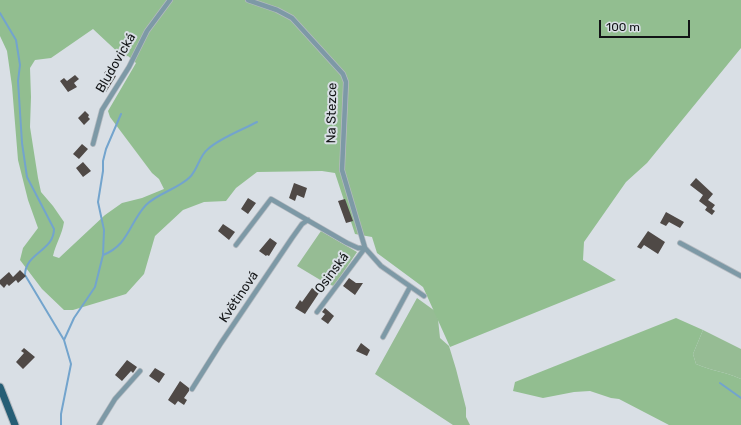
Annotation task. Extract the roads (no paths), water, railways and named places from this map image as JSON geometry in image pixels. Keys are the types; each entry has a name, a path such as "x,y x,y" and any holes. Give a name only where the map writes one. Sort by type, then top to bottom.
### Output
{"main road":[{"path":"0,389 15,425"}],"street":[{"name":"Bludovická","path":"93,144 102,110 129,67 147,31 170,0"},
{"name":"Na Stezce","path":"248,0 277,10 292,18 344,74 346,82 342,170 365,248 381,266 424,296"},
{"path":"236,245 270,199 353,246 365,248"},
{"name":"Květinová","path":"192,389 221,343 302,224 308,220"},
{"path":"680,243 741,276"},
{"name":"Osinská","path":"317,312 365,248"},
{"path":"383,337 410,287"},
{"path":"99,425 115,398 140,371"}],"waterway":[{"path":"0,13 16,40 20,65 18,81 22,143 27,177 54,229 53,236 45,247 30,262 26,268 25,275 64,340"},
{"path":"61,425 61,414 71,364 64,340 74,318 95,287 103,255 104,230 98,202 103,171 103,161 106,149 121,114"},
{"path":"103,255 112,251 124,240 140,212 146,205 156,197 180,185 190,177 208,149 225,138 257,122"},
{"path":"720,383 741,398"}]}
